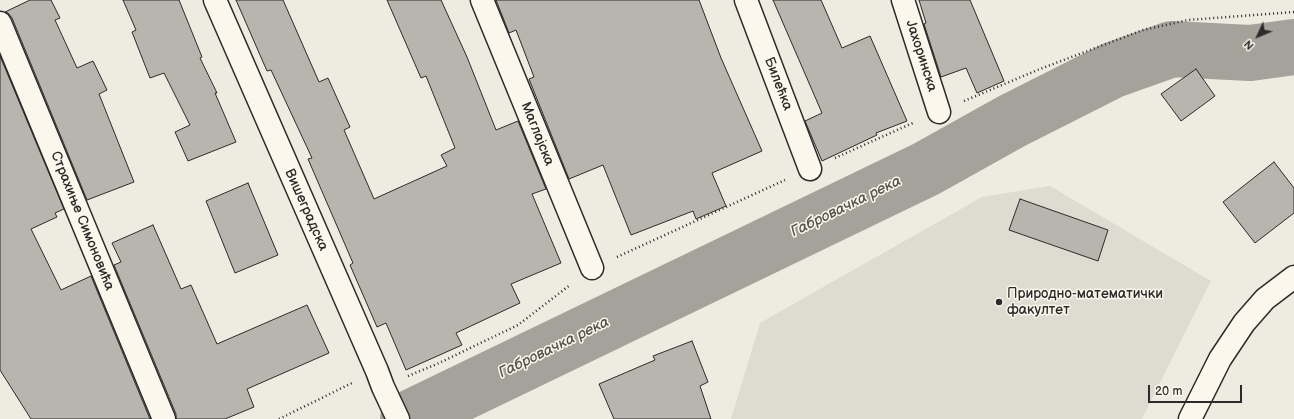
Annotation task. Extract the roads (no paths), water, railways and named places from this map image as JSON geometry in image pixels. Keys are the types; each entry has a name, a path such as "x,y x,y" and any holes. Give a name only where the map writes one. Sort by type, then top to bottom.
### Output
{"street":[{"name":"Вишеградска","path":"215,0 398,419"},
{"name":"Маглајска","path":"482,0 592,268"},
{"name":"Билећка","path":"746,0 810,169"},
{"name":"Јахоринска","path":"903,0 939,112"},
{"name":"Страхиње Симоновића","path":"0,23 164,419"},
{"path":"1190,419 1220,359 1244,323 1265,299 1294,277"}],"waterway":[{"name":"Габровачка река","path":"408,419 926,169 1012,121 1113,70 1172,49 1250,53 1294,47"}],"place":[{"name":"Природно-математички факултет","path":"999,302"}]}
